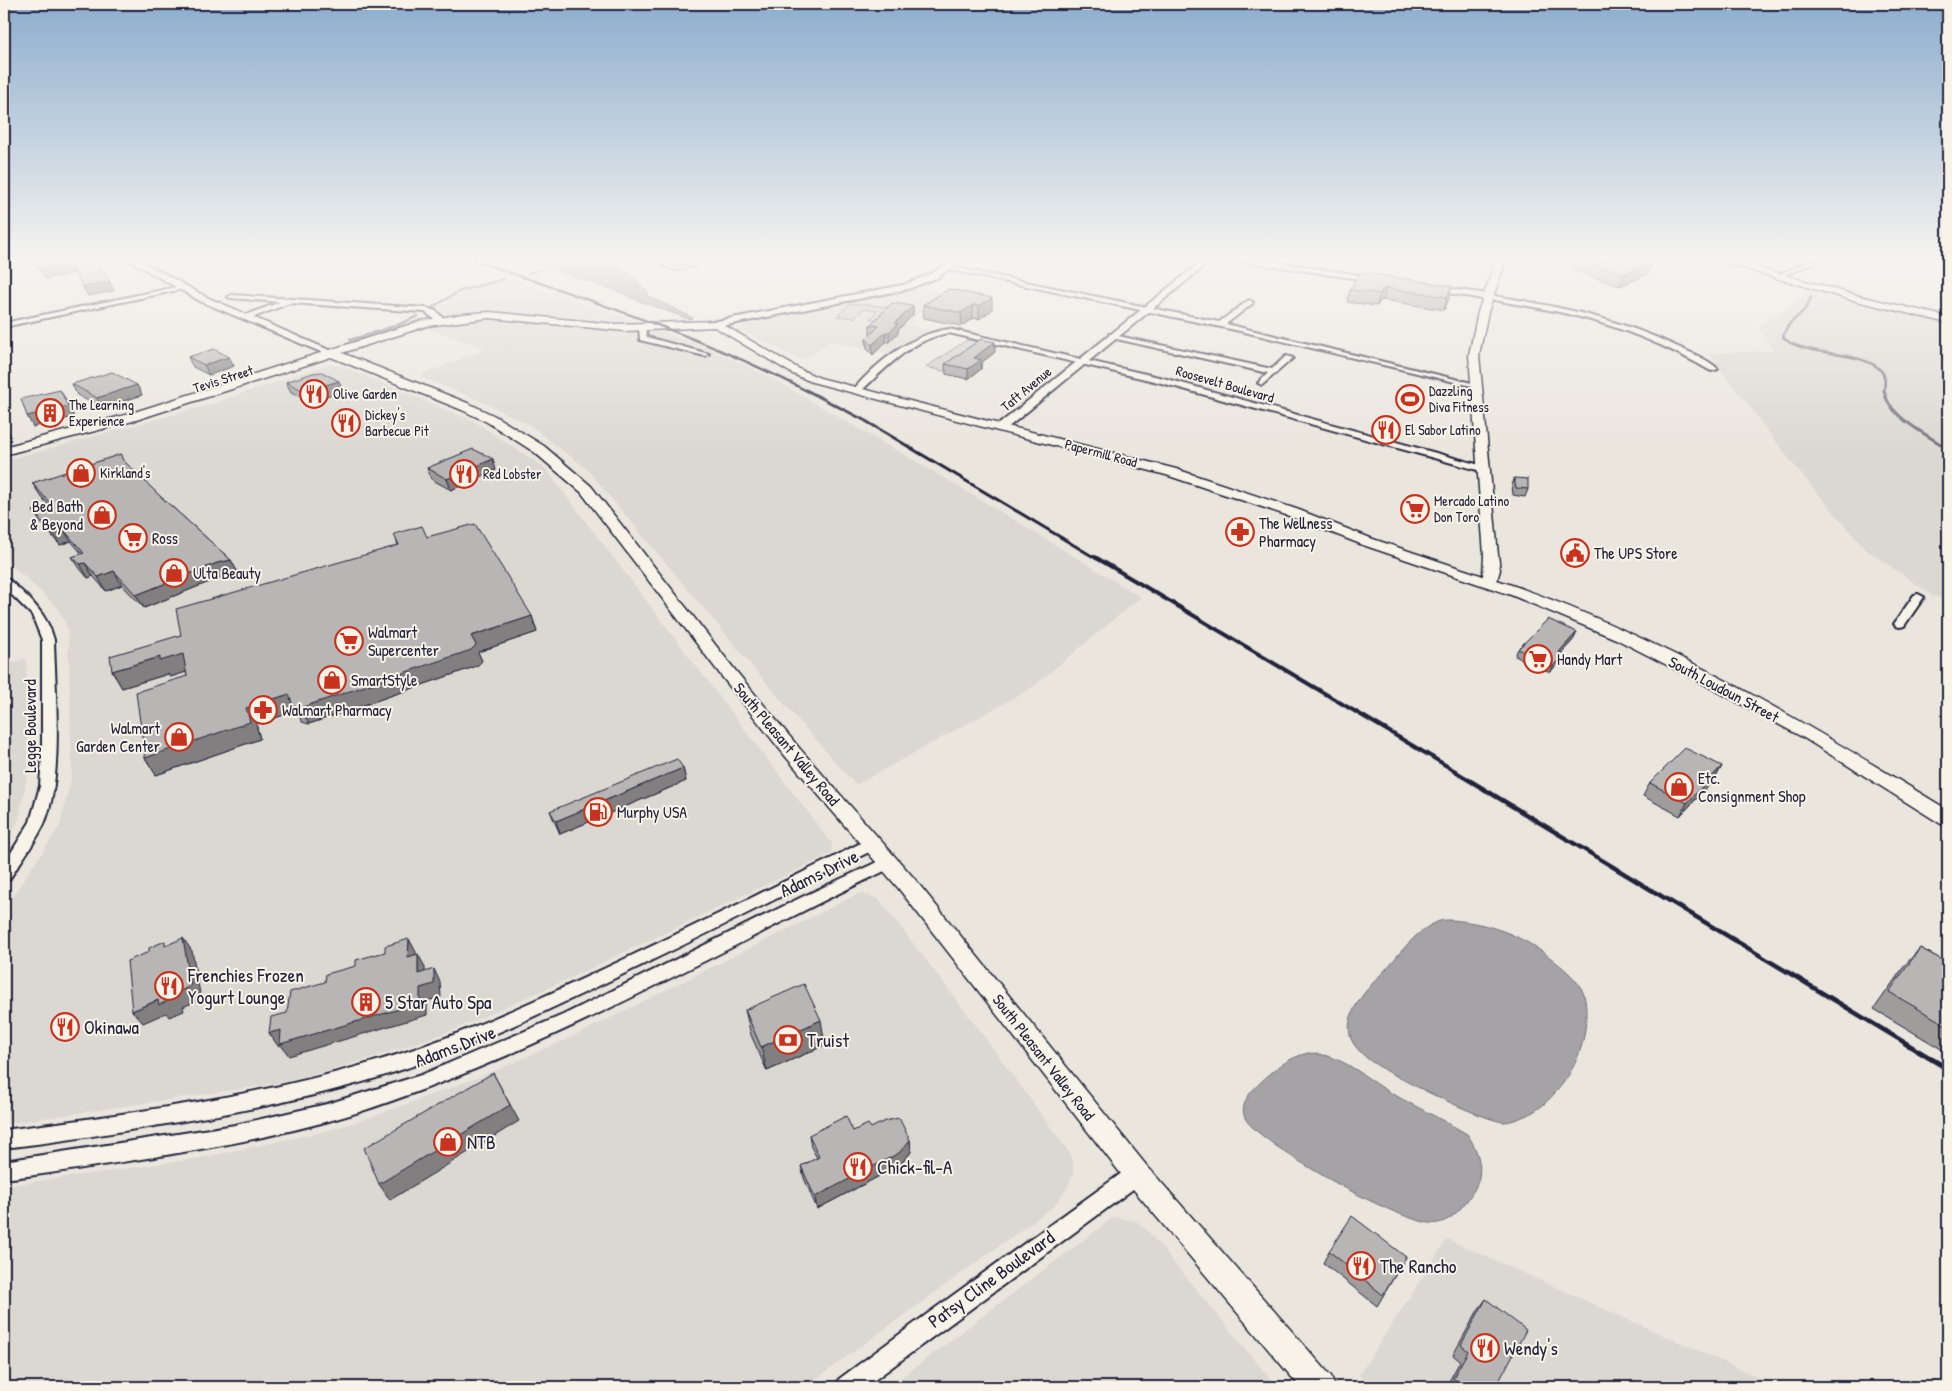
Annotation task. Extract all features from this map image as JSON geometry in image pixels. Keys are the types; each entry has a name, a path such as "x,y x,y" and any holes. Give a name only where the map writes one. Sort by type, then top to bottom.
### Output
{"main road":[{"name":"Tevis Street","path":"4,451 129,418 426,325"},
{"path":"593,325 642,330 699,328 714,325"},
{"path":"615,327 687,325"},
{"name":"Papermill Road","path":"720,325 805,376 1099,452 1186,477 1294,513 1368,542 1488,582"},
{"path":"1481,325 1474,355 1492,555 1492,570 1488,582"},
{"name":"Tevis Street","path":"4,457 157,416 335,354"},
{"name":"South Pleasant Valley Road","path":"335,354 481,414 528,440 566,470 595,500 729,674 888,863 1137,1174 1320,1387"},
{"name":"South Loudoun Street","path":"1488,582 1622,636 1706,678 1810,734 1948,819"}],"street":[{"name":"South Pleasant Valley Road","path":"269,325 335,354"},
{"name":"Taft Avenue","path":"1002,427 1126,325"},
{"path":"1225,325 1476,385"},
{"path":"1612,325 1674,347 1714,370"},
{"path":"642,330 643,338 705,354"},
{"name":"Roosevelt Boulevard","path":"857,390 892,359 937,332 953,332 1180,385 1484,470"},
{"path":"1112,336 1274,372"},
{"path":"1262,383 1289,358"},
{"name":"Legge Boulevard","path":"4,581 35,610 46,630 49,756 47,786 37,823 4,876"},
{"path":"1900,624 1918,597"},
{"name":"Adams Drive","path":"4,1139 234,1104 370,1071 415,1056 520,1015 636,961 872,844"},
{"name":"Adams Drive","path":"4,1170 222,1136 369,1100 418,1084 530,1039 888,863"},
{"name":"Patsy Cline Boulevard","path":"847,1387 961,1300 1137,1174"}],"shaded area":[{"path":"439,325 646,325 708,348 768,376 958,486 1141,597 1030,689 856,785 785,705 586,468 528,424 481,401 419,376 486,349 427,328"},
{"path":"744,325 912,325 932,331 892,354 831,342 801,360 739,329"},
{"path":"1948,325 1948,600 1933,596 1864,548 1793,464 1708,353 1774,351 1758,326"},
{"path":"967,340 983,343 944,371 926,367"},
{"path":"323,366 341,366 474,421 545,468 832,844 831,854 564,981 451,1031 384,1054 329,1071 274,1084 4,1124 4,909 60,826 72,774 68,634 65,622 56,606 4,558 4,461 204,406"},
{"path":"26,658 28,771 19,819 4,848 4,666"},
{"path":"860,893 879,899 975,1024 1071,1155 1073,1173 1069,1185 1054,1206 805,1387 4,1387 4,1186 200,1158 326,1131 374,1116 490,1073 578,1034"},
{"path":"1451,920 1492,927 1529,943 1568,972 1581,988 1584,995 1586,1010 1585,1030 1583,1042 1574,1066 1561,1086 1543,1105 1530,1114 1514,1120 1505,1122 1494,1120 1457,1106 1414,1085 1368,1059 1351,1039 1349,1026 1351,1016 1367,990 1423,930 1439,921"},
{"path":"1308,1053 1332,1057 1352,1067 1391,1093 1467,1134 1477,1154 1480,1169 1479,1176 1471,1195 1454,1215 1438,1223 1422,1222 1368,1200 1336,1183 1277,1146 1256,1130 1245,1118 1245,1103 1257,1086 1283,1064"},
{"path":"1114,1217 1136,1221 1146,1229 1277,1387 889,1387"},
{"path":"1447,1239 1780,1387 1369,1387 1359,1375"}],"building":[{"path":"870,325 897,325 872,345 866,339 879,326"},
{"path":"981,339 995,342 974,358 981,360 968,369 945,364"},
{"path":"214,349 229,357 204,365 188,357"},
{"path":"112,372 137,385 97,398 72,384"},
{"path":"322,372 339,381 304,391 286,382 313,373"},
{"path":"60,390 68,406 27,416 21,399"},
{"path":"473,449 493,459 447,479 427,468"},
{"path":"121,454 122,459 160,496 231,560 217,563 136,595 114,571 98,577 85,563 80,564 72,557 84,553 63,529 52,532 33,511 51,504 32,483"},
{"path":"1514,478 1528,479 1528,489 1516,488"},
{"name":"Walmart Supercenter","path":"475,524 532,616 471,636 476,645 471,650 300,708 293,706 289,694 246,708 250,722 145,758 136,692 187,676 183,654 160,661 160,657 112,671 110,656 181,635 176,609 399,545 394,534 422,526 427,537"},
{"path":"1548,619 1577,632 1559,652 1564,654 1553,666 1518,649"},
{"name":"Etc. Consignment Shop","path":"1685,748 1722,766 1687,803 1650,783"},
{"path":"677,759 683,768 556,821 550,811"},
{"path":"183,938 191,986 173,994 173,998 159,1005 158,1000 132,1011 127,961 149,952 149,948 165,941 165,946"},
{"name":"5 Star Auto Spa","path":"409,939 408,957 418,954 418,974 434,969 434,984 420,988 420,1003 280,1044 281,1030 269,1033 271,1017 287,1013 290,992 325,982 326,974 356,966 356,960 385,952 385,946"},
{"path":"1920,948 1948,963 1948,1026 1889,992"},
{"path":"804,984 821,1020 761,1047 745,1010"},
{"path":"493,1073 510,1105 379,1184 364,1148"},
{"name":"Chick-fil-A","path":"846,1116 853,1131 868,1124 871,1128 885,1121 899,1118 910,1140 899,1153 815,1197 801,1166 819,1157 809,1135"},
{"name":"The Rancho","path":"1352,1216 1406,1257 1383,1295 1329,1251"},
{"name":"Wendy's","path":"1486,1299 1526,1330 1496,1387 1465,1387 1453,1378 1468,1351 1461,1345"}],"waterway":[{"path":"350,340 398,325"},
{"path":"1789,325 1783,337 1792,344 1853,357 1878,367 1885,378 1884,390"},
{"path":"1884,390 1887,400 1901,417 1948,449"}],"railway":[{"path":"656,325 727,353 809,392"},
{"path":"806,390 864,420 1097,559"},
{"path":"1095,557 1457,772"},
{"path":"1454,771 1907,1044"},
{"path":"1905,1043 1948,1069"}],"place":[{"name":"Olive Garden","path":"314,394"},
{"name":"Dazzling Diva Fitness","path":"1410,399"},
{"name":"The Learning Experience","path":"50,413"},
{"name":"Dickey's Barbecue Pit","path":"346,423"},
{"name":"El Sabor Latino","path":"1386,430"},
{"name":"Kirkland's","path":"81,473"},
{"name":"Red Lobster","path":"464,474"},
{"name":"Mercado Latino Don Toro","path":"1415,509"},
{"name":"Bed Bath & Beyond","path":"102,515"},
{"name":"The Wellness Pharmacy","path":"1240,532"},
{"name":"Ross","path":"133,538"},
{"name":"The UPS Store","path":"1575,553"},
{"name":"Ulta Beauty","path":"174,573"},
{"name":"Walmart Supercenter","path":"349,641"},
{"name":"Handy Mart","path":"1538,659"},
{"name":"SmartStyle","path":"332,680"},
{"name":"Walmart Pharmacy","path":"263,710"},
{"name":"Walmart Garden Center","path":"179,737"},
{"name":"Etc. Consignment Shop","path":"1679,787"},
{"name":"Murphy USA","path":"598,812"},
{"name":"Frenchies Frozen Yogurt Lounge","path":"169,986"},
{"name":"5 Star Auto Spa","path":"366,1002"},
{"name":"Okinawa","path":"65,1027"},
{"name":"Truist","path":"788,1040"},
{"name":"NTB","path":"448,1142"},
{"name":"Chick-fil-A","path":"858,1167"},
{"name":"The Rancho","path":"1361,1266"},
{"name":"Wendy's","path":"1485,1348"}]}
